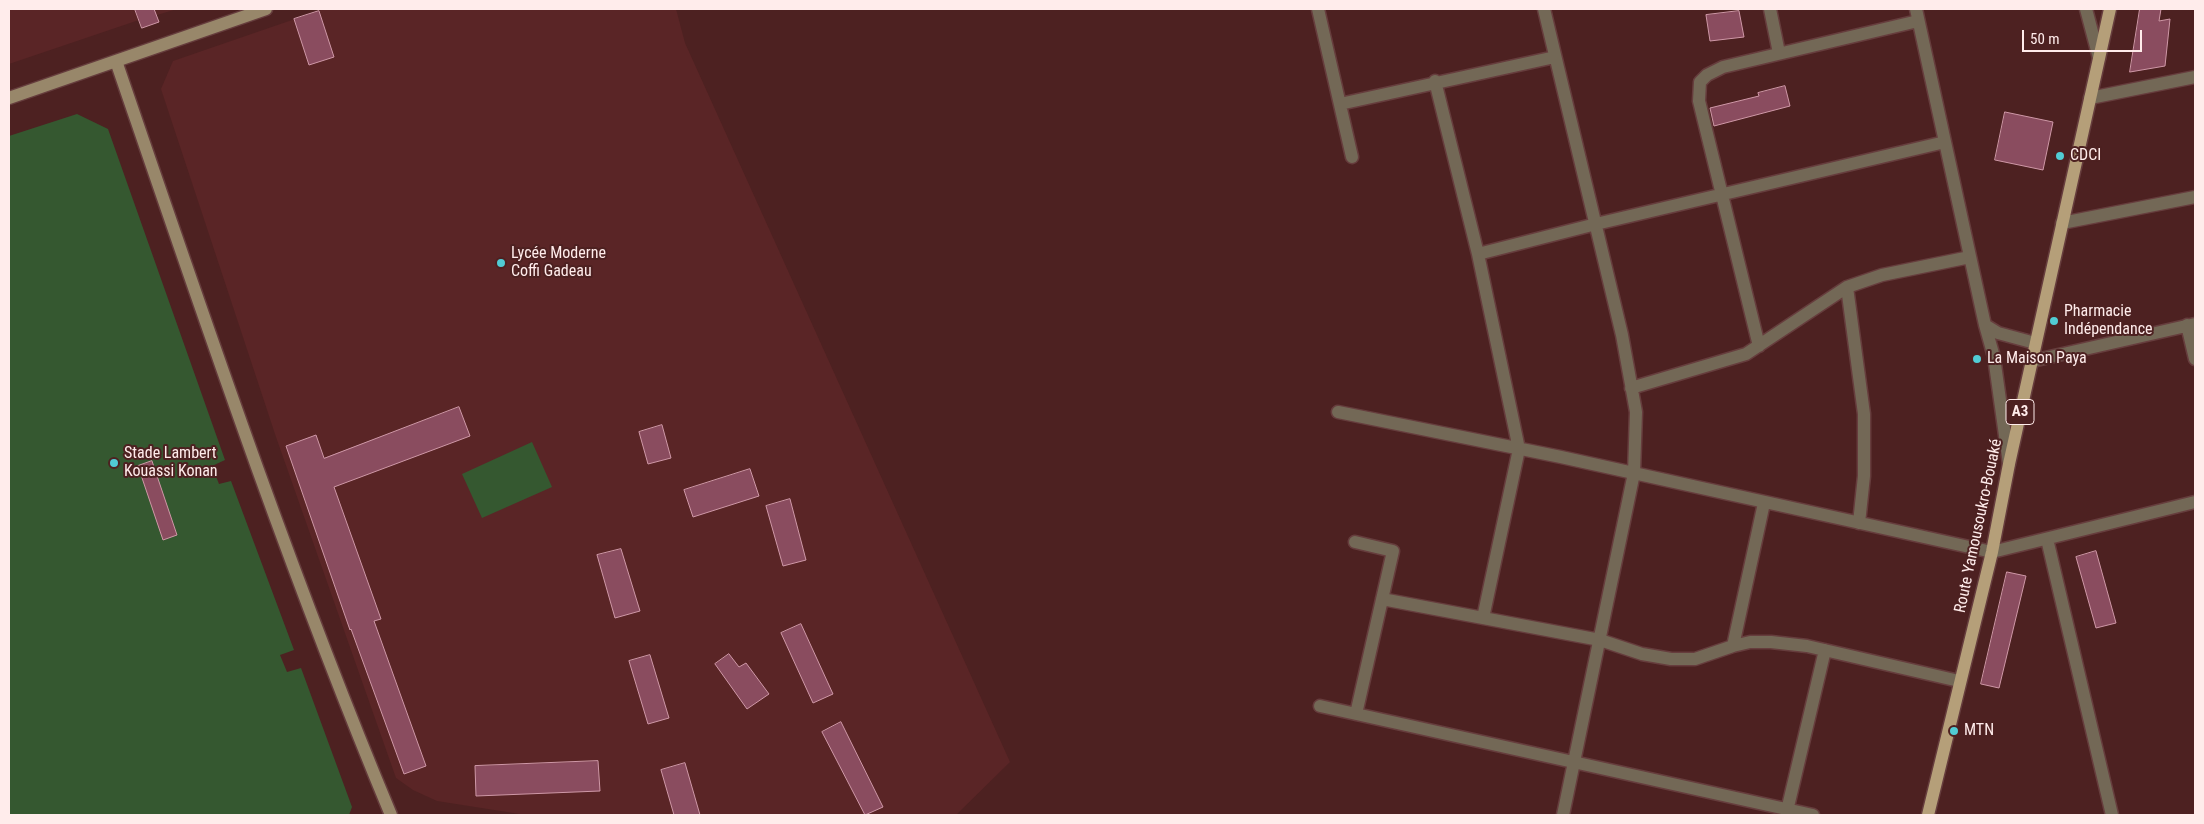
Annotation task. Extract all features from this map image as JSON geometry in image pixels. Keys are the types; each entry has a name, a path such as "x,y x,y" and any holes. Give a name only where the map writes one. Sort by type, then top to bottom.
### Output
{"main road":[{"name":"Route Yamousoukro-Bouaké","path":"1928,815 1992,552 2008,464 2110,9"}],"street":[{"path":"9,98 266,9"},
{"path":"1318,9 1352,157"},
{"path":"1544,9 1622,335 1636,412 1634,474 1563,815"},
{"path":"1770,9 1780,53"},
{"path":"2086,9 2099,58"},
{"path":"1759,346 1699,101 1700,82 1707,75 1723,67 1917,15 1985,325 1994,357 2008,464"},
{"path":"1340,104 1435,81 1555,57"},
{"path":"116,61 232,399 337,684 391,815"},
{"path":"2090,98 2195,77"},
{"path":"1435,81 1478,254 1519,448 1483,618"},
{"path":"1478,254 1596,224 1945,142"},
{"path":"2062,223 2195,197"},
{"path":"1631,388 1746,354 1847,286 1882,275 1970,257"},
{"path":"1847,286 1864,414 1864,476 1859,523"},
{"path":"1985,325 1998,333 2035,343"},
{"path":"2032,361 2191,325 2195,359"},
{"path":"1338,412 1519,448 1992,552 2195,502"},
{"path":"1733,646 1764,503"},
{"path":"2047,539 2112,815"},
{"path":"1355,542 1393,551 1356,714"},
{"path":"1382,599 1600,640 1642,654 1671,659 1695,659 1750,642 1771,642 1825,650 1960,682"},
{"path":"1787,813 1825,650"},
{"path":"1320,706 1787,813 1813,815"}],"shaded area":[{"path":"9,9 177,9 157,15 159,22 142,28 139,20 9,64"},
{"name":"Lycée Moderne Coffi Gadeau","path":"324,9 676,9 685,43 1010,762 956,815 526,815 437,801 413,790 396,778 276,437 161,89 173,61"}],"green space":[{"name":"Stade Lambert Kouassi Konan","path":"77,114 108,129 225,460 212,466 219,484 231,481 294,650 280,655 287,672 301,668 352,807 349,815 9,815 9,136"},
{"path":"532,442 552,487 482,518 462,474"}],"building":[{"path":"135,9 154,9 159,22 142,28"},
{"path":"2140,9 2161,9 2159,21 2170,19 2165,66 2130,72"},
{"path":"319,11 334,57 309,65 294,19"},
{"path":"1739,11 1744,37 1710,41 1706,15"},
{"path":"1785,86 1790,106 1714,126 1710,108 1759,96 1758,93"},
{"path":"2005,112 2053,122 2043,170 1995,160"},
{"path":"459,407 470,436 334,487 381,619 374,621 426,766 404,774 350,630 286,446 316,435 324,458"},
{"path":"662,425 671,458 648,464 639,432"},
{"path":"152,461 177,535 163,540 138,466"},
{"path":"750,469 759,496 693,517 684,490"},
{"path":"790,499 806,560 783,566 766,506"},
{"path":"621,549 640,611 615,618 597,555"},
{"path":"2096,551 2116,623 2096,628 2076,557"},
{"path":"2007,572 2026,576 1999,688 1981,684"},
{"path":"801,624 833,694 813,703 781,633"},
{"path":"729,654 739,667 746,663 769,694 747,709 715,664"},
{"path":"650,655 669,718 648,724 629,661"},
{"path":"841,722 883,807 865,815 822,732"},
{"path":"598,761 600,791 476,796 475,766"},
{"path":"685,763 700,815 674,815 661,770"}],"place":[{"name":"CDCI","path":"2060,156"},
{"name":"Lycée Moderne Coffi Gadeau","path":"501,263"},
{"name":"Pharmacie Indépendance","path":"2054,321"},
{"name":"La Maison Paya","path":"1977,359"},
{"name":"Stade Lambert Kouassi Konan","path":"114,463"},
{"name":"MTN","path":"1954,731"}]}
